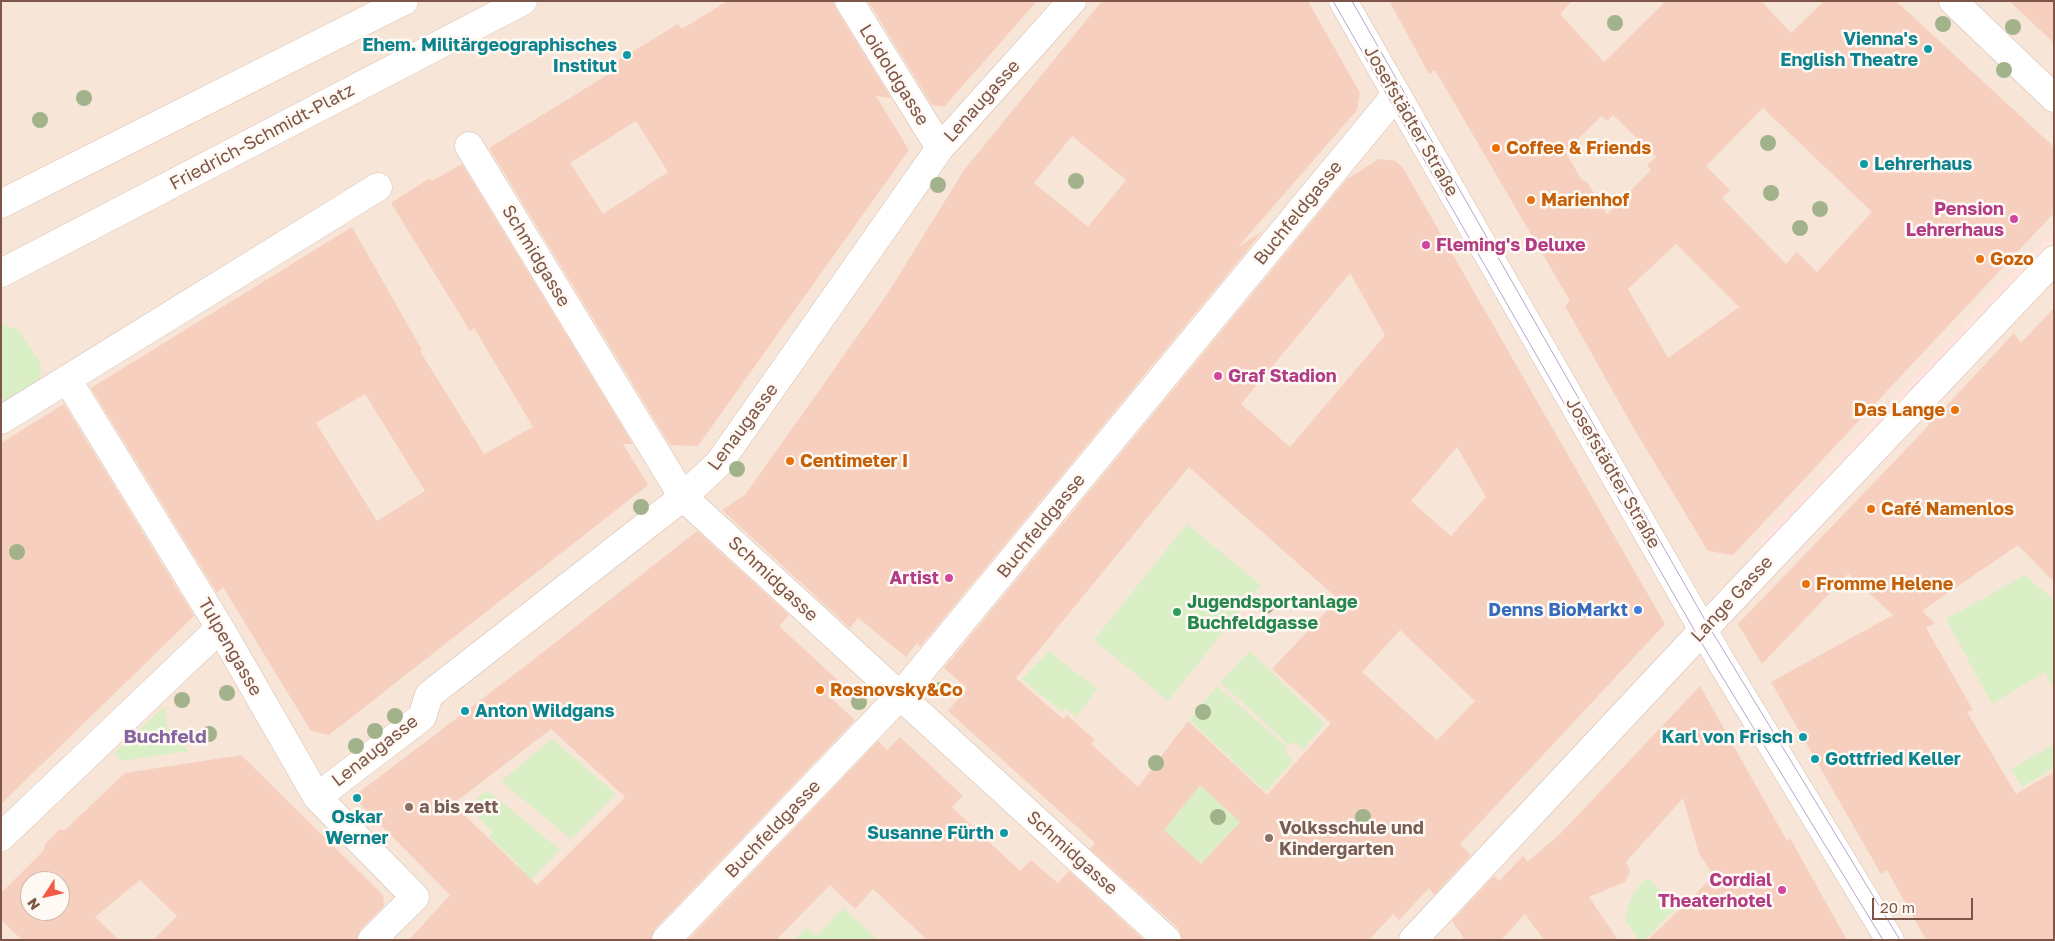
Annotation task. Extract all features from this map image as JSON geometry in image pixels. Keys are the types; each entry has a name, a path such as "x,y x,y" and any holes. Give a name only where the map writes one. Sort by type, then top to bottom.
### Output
{"street":[{"path":"1,204 404,1"},
{"name":"Friedrich-Schmidt-Platz","path":"1,273 523,1"},
{"name":"Loidoldgasse","path":"849,1 940,148"},
{"name":"Lenaugasse","path":"317,797 422,717 429,695 683,496 719,463 940,148 1072,1"},
{"name":"Josefstädter Straße","path":"1343,1 1703,630 1890,940"},
{"path":"1954,1 2054,98"},
{"name":"Buchfeldgasse","path":"666,940 900,696 1396,95"},
{"name":"Schmidgasse","path":"468,146 683,496 1167,940"},
{"path":"1,420 378,187"},
{"name":"Lange Gasse","path":"1412,940 2054,260"},
{"name":"Tulpengasse","path":"67,379 220,628 317,797 415,897 372,940"},
{"path":"1,837 220,628"}],"shaded area":[{"path":"1,1 2054,1 2054,940 1,940"},
{"path":"2054,229 2054,281 1786,565 1760,540"}],"green space":[{"path":"2,324 19,331 41,364 40,378 31,389 1,407"},
{"name":"Jugendsportanlage Buchfeldgasse","path":"1187,524 1261,585 1168,701 1094,640"},
{"path":"2025,575 2054,600 2054,691 2045,672 1992,704 1946,619"},
{"path":"1049,651 1097,689 1076,717 1065,707 1062,712 1022,679"},
{"path":"1250,651 1325,724 1303,750 1296,743 1288,744 1220,682"},
{"path":"1217,686 1286,746 1286,753 1293,761 1266,792 1189,720"},
{"path":"165,706 167,726 175,738 189,751 121,761 114,753"},
{"path":"552,739 616,794 571,839 501,781"},
{"path":"2054,744 2054,768 2022,787 2011,769"},
{"path":"1200,785 1240,822 1201,864 1164,830"},
{"path":"484,792 492,794 560,850 495,916 481,903 518,864 489,837 493,832 468,807"},
{"path":"1648,877 1675,909 1645,940 1639,940 1625,920 1632,896"},
{"path":"843,908 878,940 795,940 806,928 816,936"}],"building":[{"path":"727,1 833,1 836,9 891,98 876,96 909,150 698,446 670,445 489,148 607,75 604,69 678,24 682,29","holes":["636,121 668,172 603,214 570,163"]},
{"path":"868,1 1037,1 944,107 932,105"},
{"path":"1102,1 1308,1 1360,93 1357,110 1238,247 1263,231 920,647 917,643 906,657 858,618 850,628 722,510 745,495 888,293 964,170","holes":["1072,136 1126,180 1088,227 1034,183"]},
{"path":"1389,1 1572,1 1560,14 1604,62 1666,1 1761,1 1791,33 1824,1 1896,1 2054,147 2054,213 1733,555 1708,551 1630,422 1565,306 1570,301 1435,70 1429,74","holes":["1763,108 1872,212 1817,272 1797,252 1786,264 1722,198 1730,190 1706,166","1613,115 1656,157 1647,165 1651,170 1607,214 1587,182 1581,179 1565,151 1602,116 1607,121","1676,244 1739,307 1668,358 1628,289"]},
{"path":"2009,1 2054,1 2054,43"},
{"path":"1379,159 1396,161 1403,168 1665,624 1460,844 1471,855 1434,895 1429,888 1399,920 1393,914 1369,940 1182,940 1178,928 1090,849 1095,843 948,711 967,688 944,668 1347,179","holes":["1350,273 1385,335 1290,447 1241,404","1457,447 1486,497 1451,536 1411,501","1189,467 1338,599 1272,669 1331,723 1267,795 1188,721 1138,787 1091,744 1095,740 1067,715 1063,719 1016,678","1400,630 1475,701 1437,740 1362,672","1200,785 1240,822 1201,864 1164,830"]},
{"path":"462,164 633,444 623,444 648,485 329,735 311,731 223,587 217,593 91,388 352,227 422,350 420,351 484,454 533,427 474,328 470,331 391,203 430,178 432,181","holes":["365,394 425,491 377,521 316,423"]},
{"path":"2054,308 2054,582 2018,545 1922,611 1935,623 1926,628 1973,710 1967,712 2016,794 2054,772 2054,940 1926,940 1887,870 1881,874 1771,682 1893,615 1848,574 1762,664 1738,624 1912,443 2014,333 2021,343"},
{"path":"64,404 194,616 1,804 1,443"},
{"path":"697,531 789,615 779,626 843,685 831,698 855,720 655,929 651,940 409,940 450,895 353,797 537,657","holes":["551,729 625,797 537,885 453,804"]},
{"path":"1700,686 1787,841 1790,838 1847,940 1648,940 1714,876 1699,854 1683,798 1626,862 1630,871 1625,882 1589,897 1618,940 1544,940 1525,914 1501,940 1465,940 1452,921 1494,876 1499,881 1523,856 1527,862 1560,834"},
{"path":"900,737 963,796 952,807 1020,871 1031,860 1058,883 1069,871 1144,940 927,940 873,889 855,909 830,885 776,940 688,940 878,741 887,750"},
{"path":"241,755 383,895 384,906 361,929 357,940 153,940 177,916 140,880 95,917 119,940 22,940 1,920 1,893 20,874 20,921 70,921 70,871 23,871 44,850 45,844 59,830 66,829 125,773"}],"tram line":[{"path":"1333,1 1704,647 1883,940"},
{"path":"1352,1 1705,620 1900,940"}],"place":[{"name":"Vienna's English Theatre","path":"1928,49"},
{"name":"Ehem. Militärgeographisches Institut","path":"627,55"},
{"name":"Coffee & Friends","path":"1496,148"},
{"name":"Lehrerhaus","path":"1864,164"},
{"name":"Marienhof","path":"1531,200"},
{"name":"Pension Lehrerhaus","path":"2014,219"},
{"name":"Fleming's Deluxe","path":"1426,245"},
{"name":"Gozo","path":"1980,259"},
{"name":"Graf Stadion","path":"1218,376"},
{"name":"Das Lange","path":"1955,410"},
{"name":"Centimeter I","path":"790,461"},
{"name":"Café Namenlos","path":"1871,509"},
{"name":"Artist","path":"949,578"},
{"name":"Fromme Helene","path":"1806,584"},
{"name":"Denns BioMarkt","path":"1638,610"},
{"name":"Jugendsportanlage Buchfeldgasse","path":"1177,612"},
{"name":"Rosnovsky&Co","path":"820,690"},
{"name":"Anton Wildgans","path":"465,711"},
{"name":"Karl von Frisch","path":"1803,737"},
{"name":"Gottfried Keller","path":"1815,759"},
{"name":"Oskar Werner","path":"357,798"},
{"name":"a bis zett","path":"409,807"},
{"name":"Susanne Fürth","path":"1004,833"},
{"name":"Volksschule und Kindergarten","path":"1269,838"},
{"name":"Cordial Theaterhotel","path":"1782,890"}],"district":[{"name":"Buchfeld","path":"165,737"}]}
